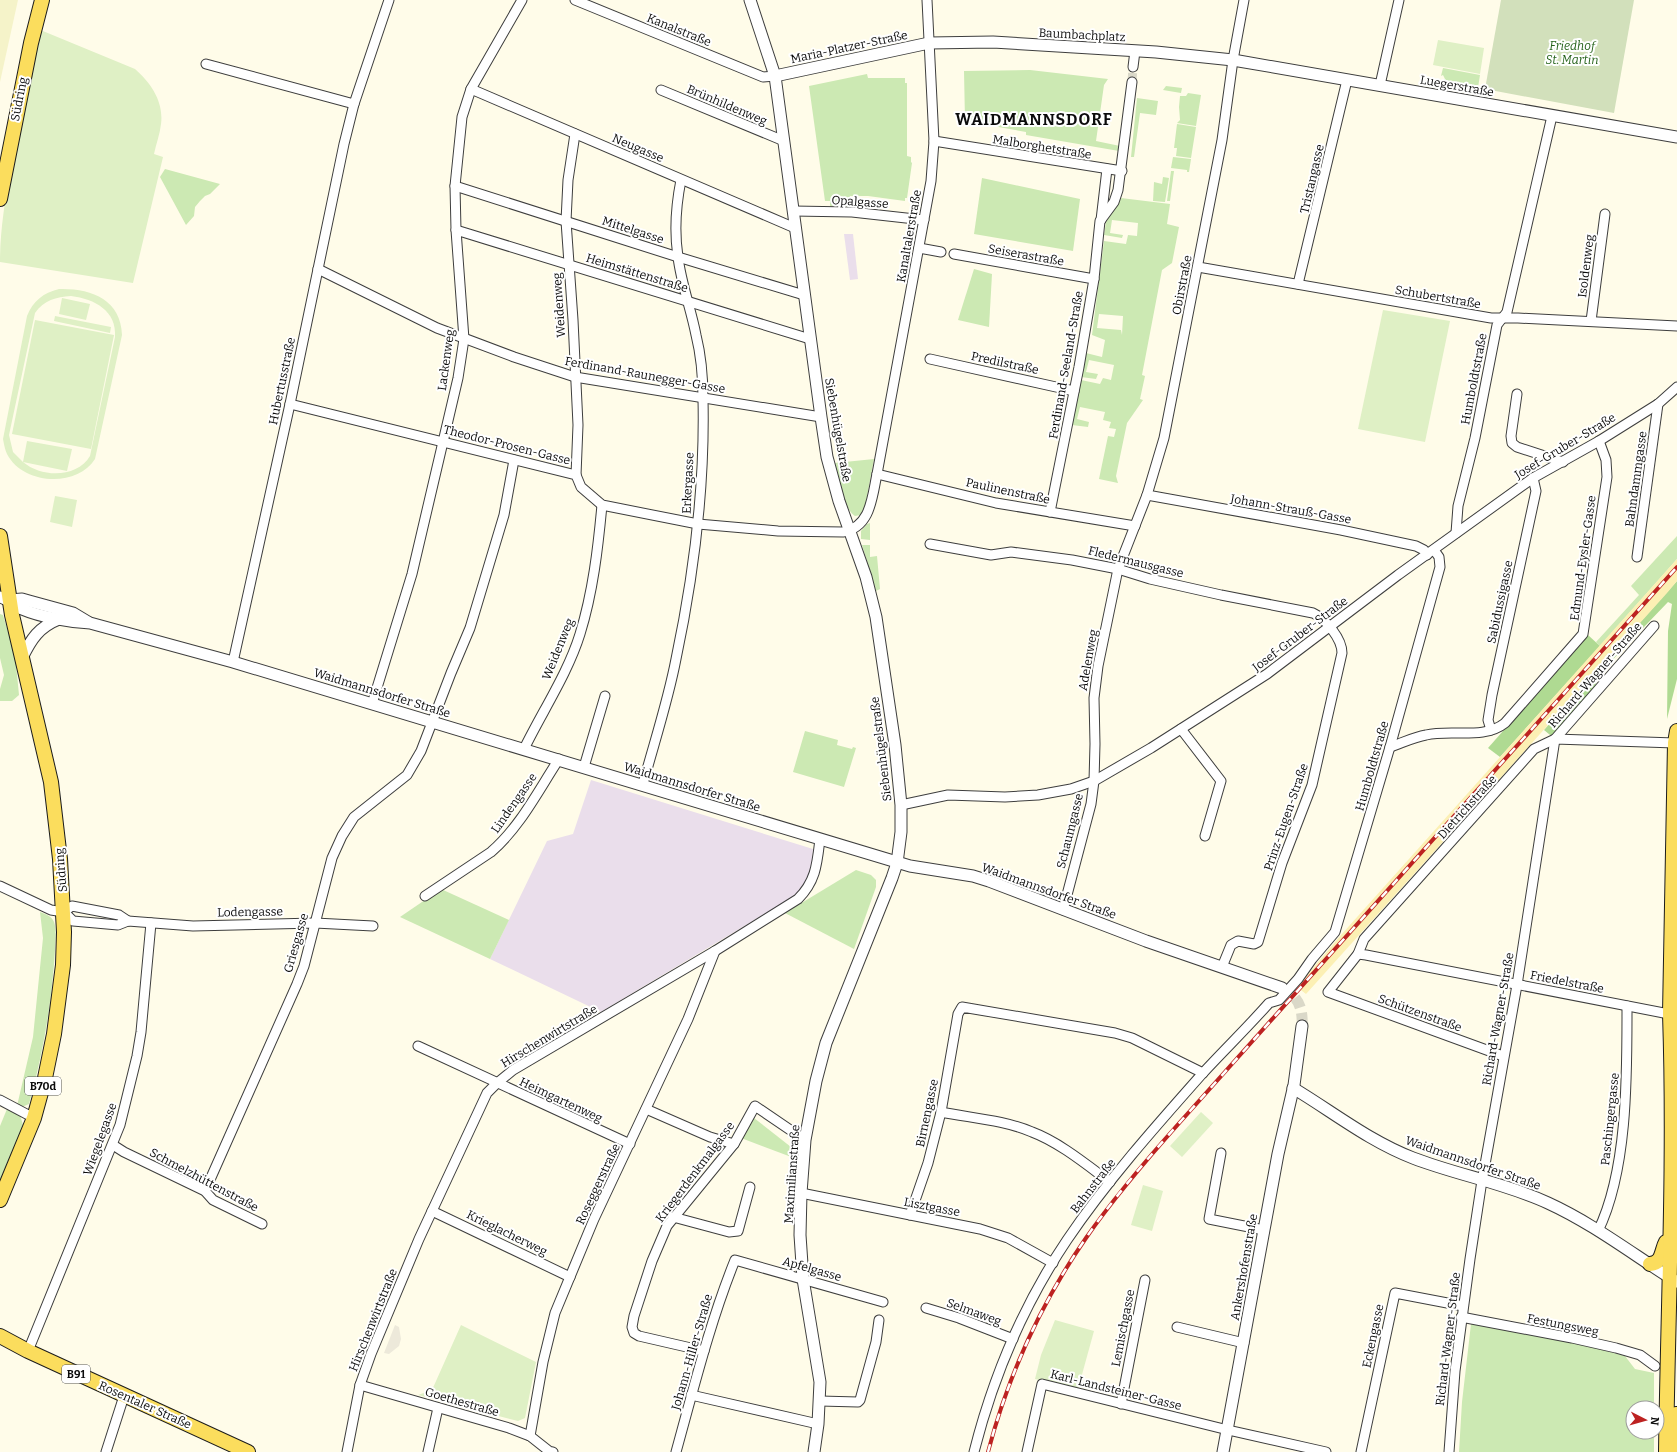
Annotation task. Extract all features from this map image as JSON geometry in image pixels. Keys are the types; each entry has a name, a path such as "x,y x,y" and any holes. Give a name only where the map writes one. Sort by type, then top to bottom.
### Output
{"main road":[{"name":"Südring","path":"0,199 31,43 42,0"},
{"name":"Südring","path":"0,536 5,599 12,615 51,782 64,912 62,965 54,1034 45,1078 34,1118 0,1200"},
{"path":"1666,1452 1673,1280 1670,1232 1676,737"},
{"path":"1650,1264 1653,1264 1661,1257 1664,1245 1670,1232"},
{"name":"Rosentaler Straße","path":"0,1336 28,1351 124,1396 248,1452"},
{"path":"1677,1343 1677,1452"}],"street":[{"name":"Hubertusstraße","path":"233,662 290,404 342,152 354,104 389,0"},
{"name":"Lackenweg","path":"372,704 412,574 458,378 464,338 456,230 455,186 462,117 470,90 522,0"},
{"name":"Kanalstraße","path":"575,0 763,77 775,76"},
{"name":"Siebenhügelstraße","path":"750,0 775,76 820,417 829,464 839,501 866,577 876,617 894,737 901,805 902,832 897,863"},
{"name":"Kanaltalerstraße","path":"850,531 858,526 868,511 877,474 931,181 934,141 927,0"},
{"name":"Obirstraße","path":"1118,569 1147,495 1164,438 1222,140 1233,60 1244,0"},
{"path":"1380,85 1399,0"},
{"name":"Baumbachplatz","path":"929,43 993,42 1135,51 1233,60"},
{"name":"Maria-Platzer-Straße","path":"775,76 929,43"},
{"path":"1134,66 1135,51"},
{"name":"Luegerstraße","path":"1233,60 1677,137"},
{"path":"206,64 354,104"},
{"name":"Tristangasse","path":"1298,284 1348,80"},
{"name":"Ferdinand-Seeland-Straße","path":"1100,221 1116,197 1122,171 1132,82"},
{"name":"Neugasse","path":"470,90 795,228"},
{"name":"Brünhildenweg","path":"661,90 784,141"},
{"name":"Humboldtstraße","path":"1456,533 1458,506 1474,438 1497,325 1507,312 1552,116"},
{"name":"Weidenweg","path":"575,134 568,180 566,221 578,426 576,475"},
{"name":"Malborghetstraße","path":"934,141 1122,171"},
{"name":"Ferdinand-Seeland-Straße","path":"1050,512 1094,279 1107,169"},
{"name":"Erkergasse","path":"643,784 676,661 689,589 698,524 704,398 696,335 678,257 676,217 681,180"},
{"name":"Mittelgasse","path":"455,186 678,257 804,295"},
{"name":"Opalgasse","path":"793,212 852,212 924,220"},
{"name":"Isoldenweg","path":"1591,321 1605,214"},
{"name":"Heimstättenstraße","path":"456,230 810,339"},
{"path":"919,248 941,252"},
{"name":"Seiserastraße","path":"954,254 1094,279"},
{"name":"Schubertstraße","path":"1198,267 1485,317 1677,326"},
{"name":"Ferdinand-Raunegger-Gasse","path":"318,269 407,314 464,338 575,377 820,417"},
{"name":"Predilstraße","path":"930,359 1074,391"},
{"name":"Josef-Gruber-Straße","path":"901,805 948,794 1005,797 1038,796 1071,789 1094,781 1181,729 1267,674 1430,552 1533,478 1599,441 1658,404 1677,387"},
{"path":"1517,394 1511,436 1512,443 1517,447 1562,462"},
{"name":"Theodor-Prosen-Gasse","path":"290,404 576,475 581,486 602,505"},
{"name":"Bahndammgasse","path":"1638,557 1658,404"},
{"name":"Edmund-Eysler-Gasse","path":"1390,747 1426,734 1498,729 1505,723 1583,634 1607,477 1606,460 1599,441"},
{"name":"Griesgasse","path":"205,1191 304,966 332,858 342,836 354,817 407,775 421,751 472,622 504,515 514,460"},
{"name":"Paulinenstraße","path":"877,474 996,503 1135,526"},
{"name":"Sabidussigasse","path":"1491,730 1488,720 1492,695 1536,491 1533,478"},
{"name":"Johann-Strauß-Gasse","path":"1147,495 1341,530 1416,546 1430,552"},
{"path":"602,505 698,524 778,531 850,531"},
{"name":"Weidenweg","path":"524,749 564,672 580,635 595,568 602,505"},
{"name":"Fledermausgasse","path":"930,544 991,555 1011,552 1072,560 1118,569 1150,579 1313,613 1318,615 1329,627"},
{"name":"Humboldtstraße","path":"1298,979 1312,958 1335,932 1390,747 1440,567 1439,556 1430,552"},
{"name":"Adelenweg","path":"1094,781 1095,681 1118,569"},
{"name":"Waidmannsdorfer Straße","path":"5,599 22,599 73,613 90,623"},
{"name":"Waidmannsdorfer Straße","path":"5,599 22,608 59,619 71,622 90,623 233,662 643,784 897,863 973,876 1063,910 1282,988"},
{"path":"22,658 30,642 38,632 48,624 59,619"},
{"name":"Richard-Wagner-Straße","path":"1449,1452 1453,1393 1461,1317 1482,1180 1503,1056 1517,985 1556,739 1654,626"},
{"name":"Prinz-Eugen-Straße","path":"1222,967 1231,945 1238,941 1254,944 1258,942 1282,863 1312,785 1342,653 1340,642 1329,627"},
{"path":"584,767 606,696"},
{"path":"1181,729 1221,781 1205,836"},
{"name":"Dietrichstraße","path":"1328,992 1358,954 1364,939 1534,749 1556,739 1676,737"},
{"name":"Lindengasse","path":"425,896 501,844 520,819 559,759"},
{"name":"Schaumgasse","path":"1063,910 1091,804 1094,781"},
{"name":"Hirschenwirtstraße","path":"347,1452 360,1385 394,1297 432,1211 487,1094 496,1084 513,1070 715,951 798,899 806,891 812,880 816,868 820,839"},
{"name":"Maximilianstraße","path":"814,1452 820,1401 817,1362 803,1279 800,1235 801,1193 805,1140 816,1081 831,1027 897,863"},
{"name":"Lodengasse","path":"0,886 51,910 64,912 73,921 118,926 128,921 193,926 315,923 373,926"},
{"name":"Lodengasse","path":"64,912 72,906 119,914 128,921"},
{"name":"Wiegelegasse","path":"28,1351 113,1145 127,1102 138,1048 151,923"},
{"name":"Roseggerstraße","path":"530,1436 543,1362 553,1320 594,1219 688,1019 715,951"},
{"name":"Friedelstraße","path":"1358,954 1673,1015"},
{"name":"Bahnstraße","path":"974,1452 992,1390 1013,1339 1053,1263 1071,1235 1110,1182 1203,1073 1268,1004 1279,1000 1298,979"},
{"name":"Schützenstraße","path":"1328,992 1503,1056"},
{"name":"Paschingergasse","path":"1598,1231 1606,1216 1621,1146 1627,1067 1627,1006"},
{"name":"Birnengasse","path":"910,1215 928,1163 941,1112 959,1010 965,1007 1115,1033 1132,1038 1203,1073"},
{"path":"1293,1088 1302,1026"},
{"name":"Heimgartenweg","path":"418,1046 496,1084 630,1144"},
{"name":"Waidmannsdorfer Straße","path":"1293,1088 1369,1137 1412,1157 1548,1203 1598,1231 1673,1280"},
{"name":"Ankershofenstraße","path":"1223,1452 1278,1154 1288,1104 1293,1088"},
{"path":"0,1100 34,1118"},
{"name":"Kriegerdenkmalgasse","path":"704,1351 639,1336 634,1333 632,1327 652,1261 667,1226 734,1144 755,1106 805,1140"},
{"path":"646,1108 710,1137 734,1144"},
{"path":"941,1112 1005,1124 1032,1132 1073,1154 1110,1182"},
{"name":"Schmelzhüttenstraße","path":"113,1145 124,1152 205,1191 213,1200 262,1224"},
{"path":"1221,1153 1209,1219 1264,1230"},
{"path":"673,1217 729,1232 738,1232 750,1188"},
{"name":"Lisztgasse","path":"801,1193 999,1234 1017,1242 1053,1263"},
{"name":"Krieglacherweg","path":"432,1211 570,1277"},
{"name":"Apfelgasse","path":"735,1260 883,1302"},
{"name":"Johann-Hiller-Straße","path":"676,1452 719,1300 735,1260"},
{"name":"Lemischgasse","path":"1121,1404 1145,1280"},
{"name":"Eckengasse","path":"1360,1452 1395,1293 1463,1306"},
{"name":"Selmaweg","path":"926,1308 959,1318 1013,1339"},
{"name":"Festungsweg","path":"1461,1317 1608,1346 1640,1355 1655,1366"},
{"path":"820,1401 858,1402 860,1400 876,1342 878,1320"},
{"path":"1177,1328 1244,1343"},
{"name":"Karl-Landsteiner-Gasse","path":"1026,1452 1042,1384 1228,1430 1326,1452"},
{"name":"Goethestraße","path":"360,1385 509,1428 530,1436 553,1452"},
{"path":"692,1395 818,1424"},
{"path":"106,1452 124,1396"},
{"path":"428,1452 438,1408"}],"shaded area":[{"path":"0,0 18,0 0,82"},
{"path":"844,234 853,234 858,279 850,280"},
{"path":"591,780 813,849 812,866 809,878 798,894 601,1012 490,959 547,841 573,834"},
{"path":"395,1325 399,1327 401,1339 399,1346 389,1354 384,1353"}],"green space":[{"name":"Friedhof St. Martin","path":"1501,0 1634,0 1614,113 1485,89"},
{"path":"38,29 135,69 146,80 158,101 161,124 154,154 163,157 133,283 0,262 2,227 8,182"},
{"path":"1438,40 1484,48 1480,74 1433,65"},
{"path":"1443,68 1480,75 1477,94 1436,86 1436,84 1445,79 1443,75 1441,76"},
{"path":"1030,70 1108,79 1104,85 1096,141 1120,146 1119,151 1026,135 1026,132 965,121 964,71"},
{"path":"867,74 868,78 905,78 905,83 907,83 907,156 911,157 912,163 907,198 905,198 905,201 868,196 850,196 850,207 830,206 830,201 825,201 809,86"},
{"path":"1166,86 1182,88 1181,93 1163,90"},
{"path":"1188,93 1201,95 1196,126 1177,123 1180,120 1180,96 1186,96"},
{"path":"1137,98 1158,101 1156,115 1140,113 1134,157 1131,157"},
{"path":"1177,124 1196,127 1191,158 1176,156 1177,148 1174,148"},
{"path":"1173,157 1191,159 1189,172 1187,172 1187,170 1171,168"},
{"path":"165,169 220,184 210,194 205,196 195,207 194,216 186,225 160,177"},
{"path":"1171,171 1174,171 1170,201 1167,201"},
{"path":"1163,177 1169,178 1165,202 1153,201 1154,182 1162,184"},
{"path":"982,178 1080,199 1073,251 974,234"},
{"path":"1121,198 1170,204 1167,224 1179,227 1172,263 1162,270 1142,375 1145,376 1140,399 1143,400 1127,423 1116,476 1118,483 1099,479 1108,436 1114,437 1116,429 1109,428 1111,422 1103,420 1105,412 1080,407 1077,419 1089,422 1088,427 1072,425 1081,380 1100,384 1103,378 1111,380 1114,365 1089,360 1086,372 1098,374 1096,379 1081,377 1086,353 1102,357 1105,340 1092,335 1104,241 1126,244 1128,235 1137,236 1138,223 1112,220 1110,233 1123,235 1122,238 1104,235 1106,222","holes":["1099,314 1123,316 1122,335 1121,330 1097,328"]},
{"path":"974,269 992,274 989,327 958,320"},
{"path":"59,289 82,291 102,298 110,304 116,312 122,335 95,459 87,468 76,475 50,479 37,477 25,472 15,464 7,454 3,439 27,316 32,306 39,298","holes":["71,296 96,303 108,313 112,320 115,328 115,337 90,456 84,463 68,472 49,473 31,467 23,462 13,452 9,435 35,313 46,302 60,297"]},
{"path":"62,298 90,304 86,320 59,314"},
{"path":"1383,310 1450,321 1425,442 1358,429"},
{"path":"55,316 111,327 110,333 54,321"},
{"path":"35,320 114,335 91,449 12,434"},
{"path":"27,441 72,449 67,471 23,462"},
{"path":"874,459 865,507 861,515 855,516 844,500 835,463"},
{"path":"55,496 77,500 72,527 50,522"},
{"path":"870,523 870,540 861,539 861,531 867,524"},
{"path":"1677,536 1677,559 1600,646 1596,642 1639,595 1631,586"},
{"path":"862,545 870,545 870,557 877,556 880,589 876,591"},
{"path":"1677,581 1677,679 1667,719 1668,631 1672,604 1668,602 1597,676 1594,696 1555,739 1544,730"},
{"path":"0,614 3,615 15,654 19,695 12,701 0,701 0,689 4,675 0,658"},
{"path":"1588,635 1600,646 1500,757 1488,748"},
{"path":"805,731 838,740 837,745 852,749 853,747 856,748 844,787 793,772"},
{"path":"856,870 871,875 876,880 876,887 854,949 785,913"},
{"path":"441,889 509,920 490,959 400,917"},
{"path":"40,912 52,918 55,925 56,936 54,969 39,1066 29,1104 22,1107 17,1106 33,1037 43,938"},
{"path":"7,1109 20,1115 23,1125 0,1180 0,1126"},
{"path":"1201,1112 1213,1123 1182,1157 1170,1146"},
{"path":"754,1118 791,1147 794,1158 741,1138"},
{"path":"1143,1185 1163,1191 1152,1231 1131,1225"},
{"path":"1055,1320 1094,1331 1078,1389 1035,1379 1041,1355"},
{"path":"1471,1324 1574,1342 1625,1356 1635,1369 1654,1373 1654,1400 1625,1400 1625,1440 1654,1440 1654,1452 1459,1452 1462,1402"},
{"path":"461,1325 536,1362 525,1418 518,1421 418,1395 432,1390"}],"sand":[{"path":"1677,559 1677,581 1667,593 1306,994 1297,987 1341,935"}],"tunnel":[{"path":"1132,82 1133,67"},
{"path":"1282,988 1288,991 1299,1004 1302,1014 1302,1026"}],"railway":[{"path":"988,1452 1005,1396 1040,1314 1070,1263 1108,1207 1181,1121 1677,567"}],"district":[{"name":"WAIDMANNSDORF","path":"1034,119"}]}
